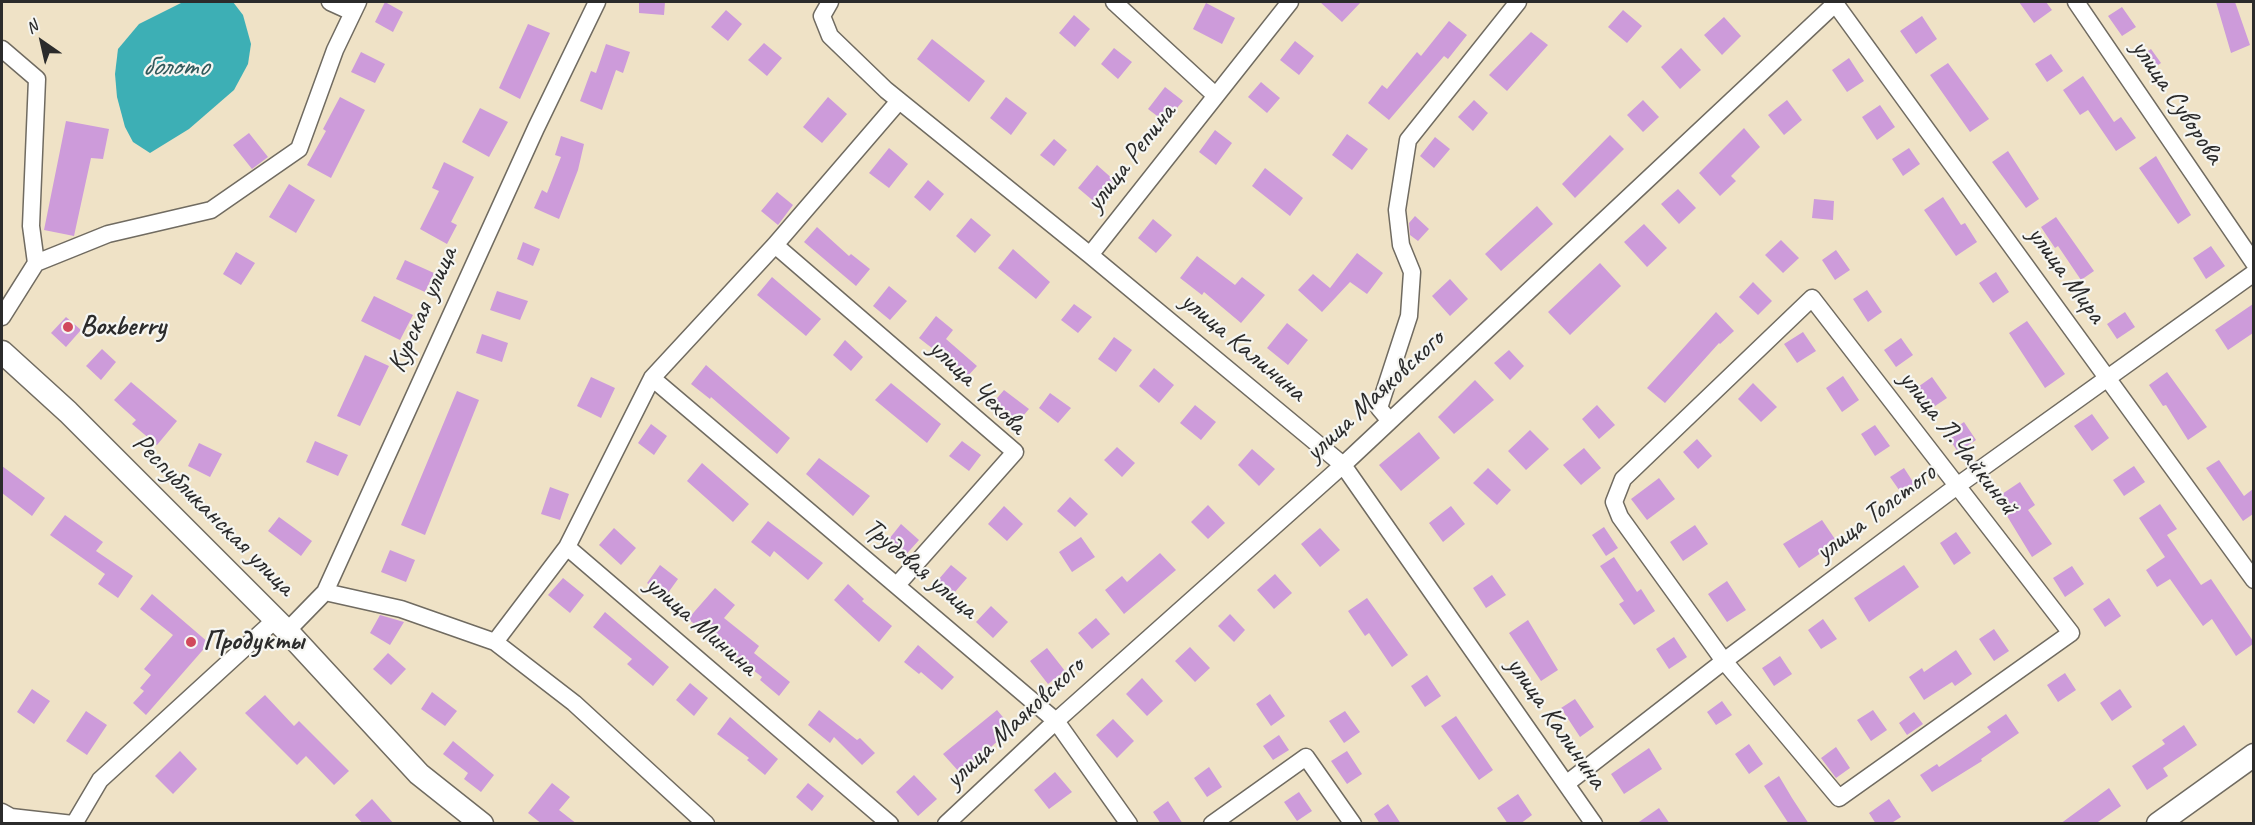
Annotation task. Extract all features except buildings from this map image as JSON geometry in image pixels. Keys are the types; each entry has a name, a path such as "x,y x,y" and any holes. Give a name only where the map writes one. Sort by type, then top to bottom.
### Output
{"street":[{"path":"2,317 36,263 108,234 211,210 299,149 335,50 355,7 330,2"},
{"name":"Курская улица","path":"74,824 100,780 281,625 325,592 536,128 597,2"},
{"name":"улица Калинина","path":"830,2 822,16 830,36 899,101 1090,255 1343,465 1594,824"},
{"name":"улица Репина","path":"1114,2 1215,95"},
{"name":"улица Репина","path":"1090,255 1290,2"},
{"path":"1389,420 1379,408 1409,316 1412,272 1401,245 1397,210 1408,140 1518,2"},
{"name":"улица Маяковского","path":"946,824 1056,721 1343,465 1835,2"},
{"name":"улица Мира","path":"1835,2 2253,580"},
{"name":"улица Суворова","path":"2076,2 2253,262"},
{"path":"2,49 37,79 31,226 36,263"},
{"path":"495,642 567,547 652,378 775,245 899,101"},
{"name":"улица Чехова","path":"775,245 1015,452 897,585"},
{"name":"улица Толстого","path":"1566,784 1724,661 1957,486 2253,273"},
{"name":"улица Л.Чайкиной","path":"1812,298 1957,486 2071,633 1839,798 1724,661 1620,517 1614,502 1623,479 1812,298"},
{"name":"Республиканская улица","path":"2,352 68,412 281,625 419,774 482,824"},
{"name":"Трудовая улица","path":"652,378 1056,721 1129,824"},
{"name":"улица Минина","path":"567,547 890,824"},
{"path":"325,592 401,609 495,642 574,703 706,824"},
{"path":"2158,824 2253,754"},
{"path":"1212,824 1306,757 1353,824"},
{"path":"2,812 11,817 74,824"}],"water":[{"name":"болото","path":"183,2 233,2 243,15 251,44 248,64 234,90 189,129 150,153 133,142 125,127 117,97 115,74 118,49 139,24"}],"place":[{"name":"Boxberry","path":"68,327"},
{"name":"Продукты","path":"191,642"}]}
